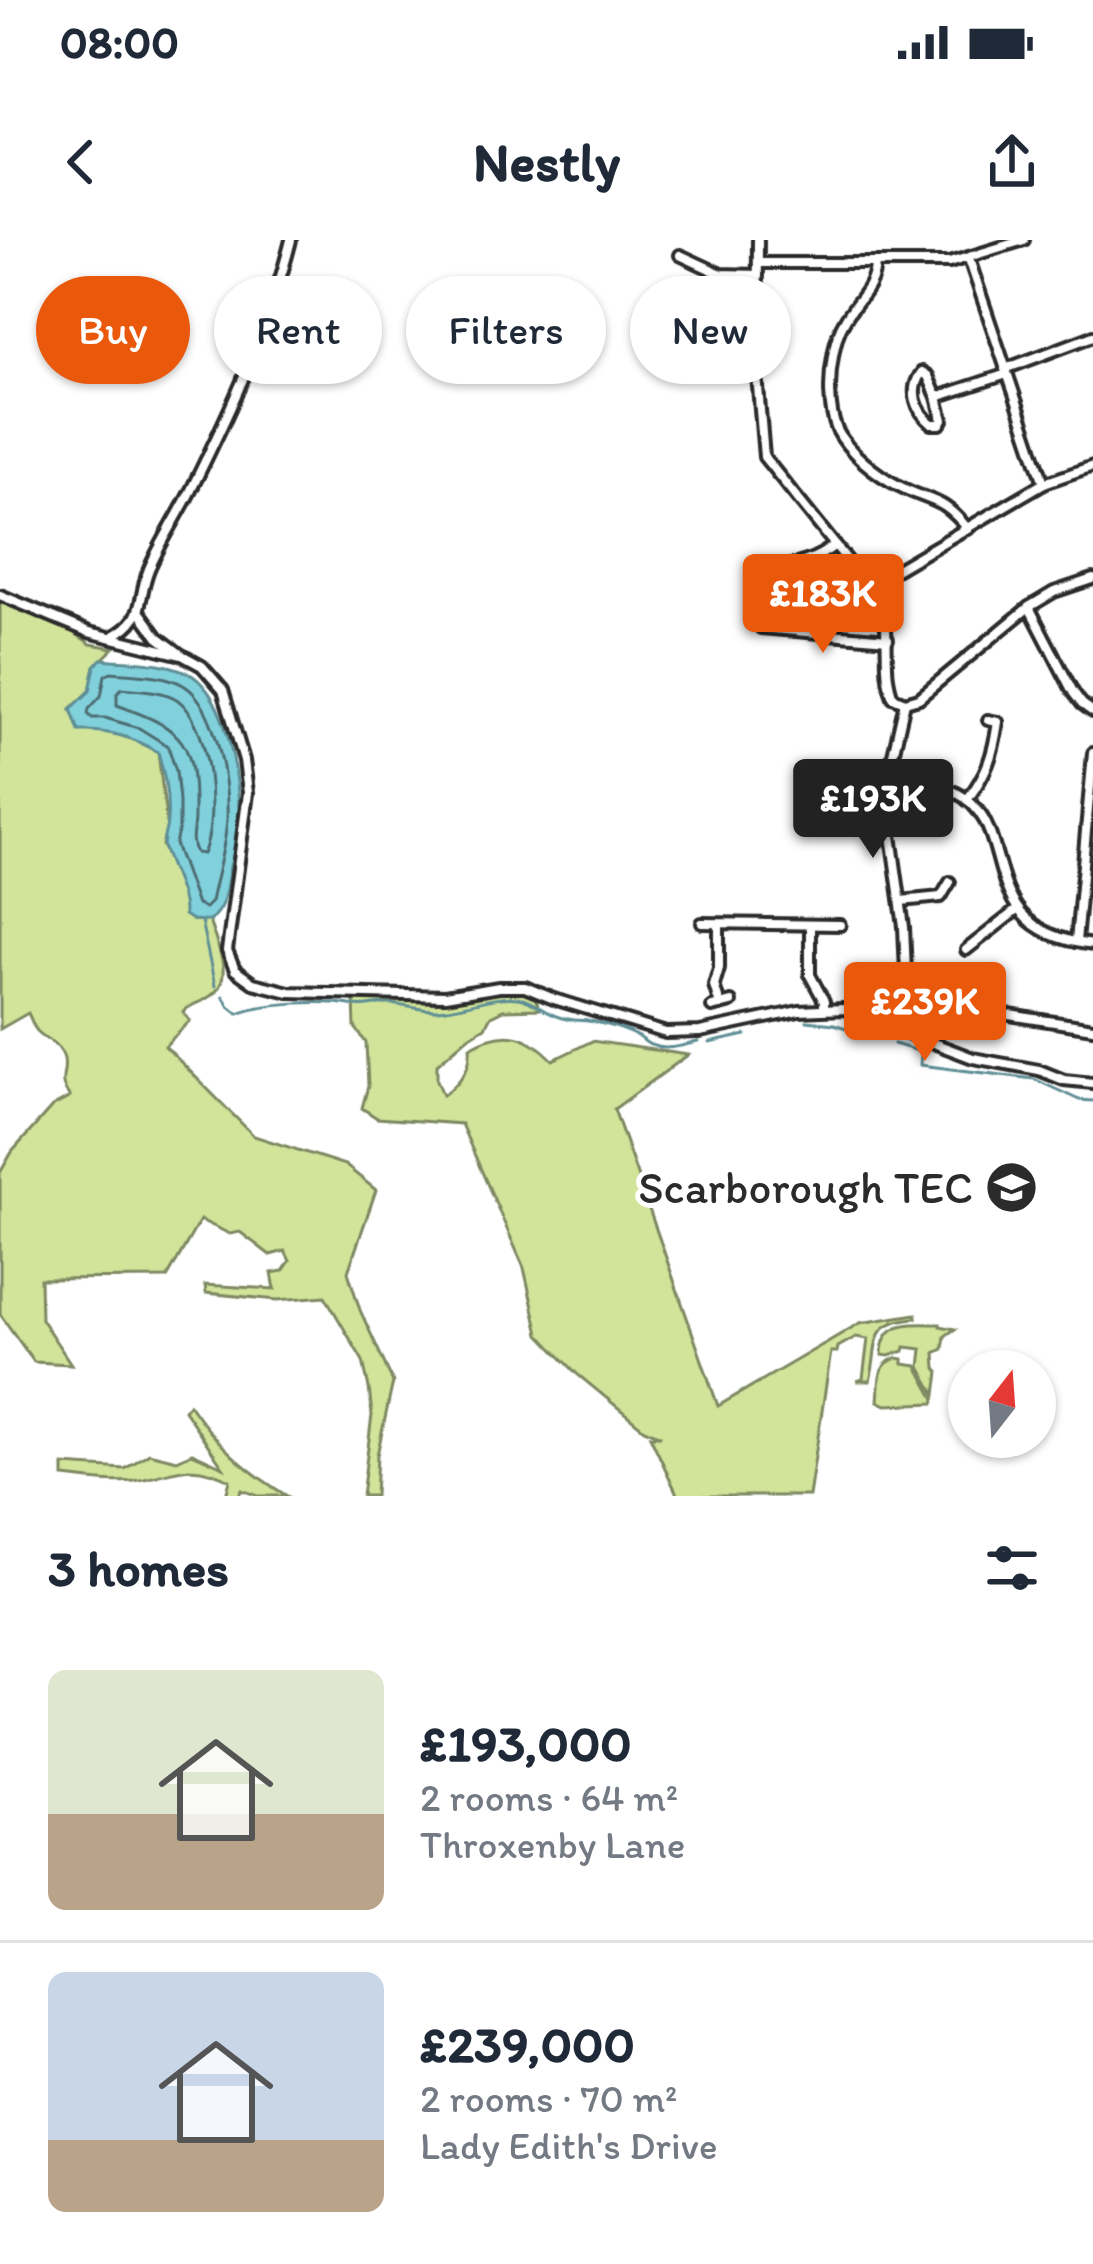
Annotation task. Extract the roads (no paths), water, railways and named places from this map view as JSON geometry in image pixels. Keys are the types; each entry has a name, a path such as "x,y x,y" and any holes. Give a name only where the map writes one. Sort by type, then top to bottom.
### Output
{"street":[{"path":"110,638 130,627 139,611 149,569 207,458 266,326 291,240"},
{"path":"758,240 757,375 764,457 881,602 893,697 905,702 920,698 1029,607 1054,592 1093,579"},
{"path":"759,263 950,262 1024,240"},
{"path":"680,255 721,274 758,275"},
{"path":"969,259 1044,483"},
{"path":"875,265 874,278 843,323 834,348 831,392 837,429 880,474 916,495 940,501 968,529"},
{"path":"937,397 1093,336"},
{"path":"922,372 937,397 943,420 932,424 916,402 915,384 922,372"},
{"path":"870,585 1044,483 1093,466"},
{"path":"772,567 794,566 819,557 835,544"},
{"path":"0,596 88,632 182,655"},
{"path":"1029,607 1077,699 1093,712"},
{"path":"139,611 158,637 202,666 223,690 244,760 248,806 227,951 235,970 253,983 289,992 421,996 525,987 648,1028 687,1034 824,1008 844,1009 974,1058 1093,1083"},
{"path":"760,629 888,638"},
{"path":"896,1030 907,999 904,927 889,821 890,783 905,702"},
{"path":"967,800 989,765 993,721"},
{"path":"1076,942 1093,752"},
{"path":"890,783 939,788 967,800 982,815 1005,890 1018,909 1050,934 1093,945"},
{"path":"901,901 941,897 950,882"},
{"path":"966,951 1018,909"},
{"path":"702,923 841,925"},
{"path":"719,923 716,1006 731,1002"},
{"path":"810,925 810,975 824,1008"},
{"path":"907,999 1093,1028"}],"water":[{"path":"101,659 183,671 205,687 215,702 233,760 239,822 224,899 209,921 184,915 164,849 167,803 158,752 120,736 79,731 71,709 90,691"}],"waterway":[{"path":"201,921 215,986"},
{"path":"223,996 238,1013 313,1003 436,1010 518,998 548,1013 623,1030 659,1047 698,1042"},
{"path":"807,1021 870,1036"},
{"path":"709,1043 746,1035"},
{"path":"894,1044 921,1052 920,1065 1034,1079 1079,1100 1093,1101"}],"place":[{"name":"Scarborough TEC","path":"1012,1187"}]}
